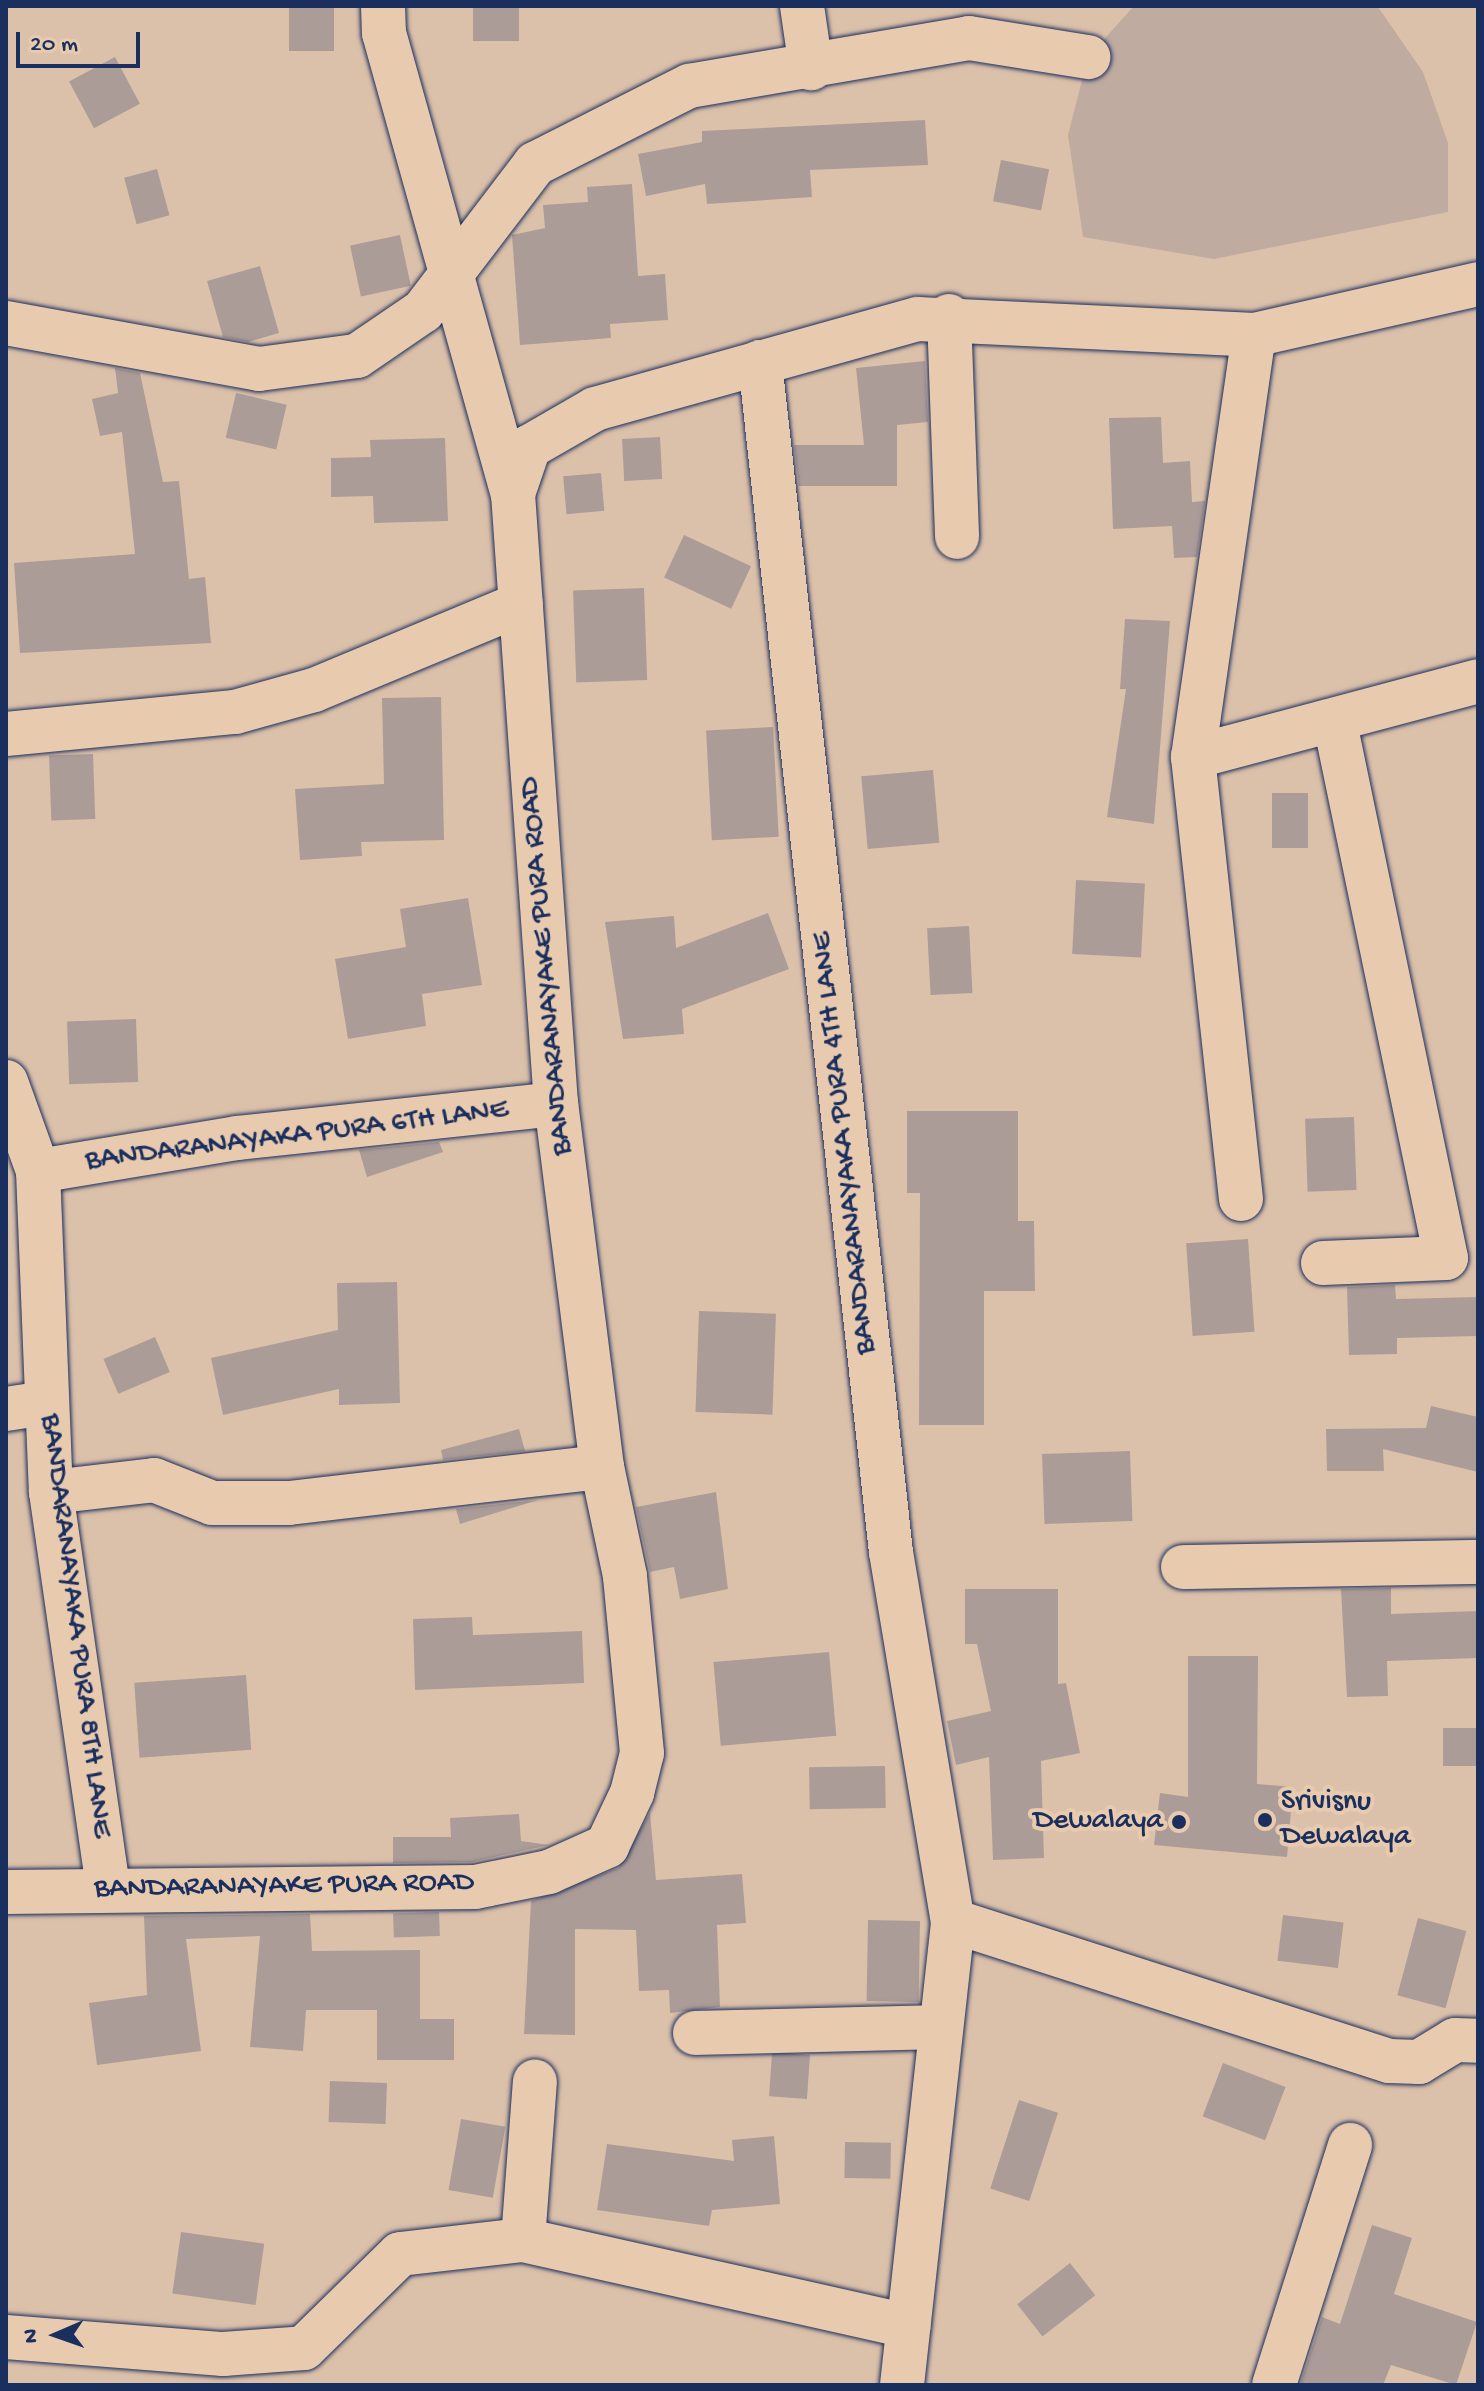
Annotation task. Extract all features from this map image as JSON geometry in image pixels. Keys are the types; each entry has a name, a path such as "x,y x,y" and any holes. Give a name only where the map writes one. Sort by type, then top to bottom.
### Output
{"street":[{"path":"383,6 384,33 513,494"},
{"path":"802,6 811,68"},
{"path":"6,323 259,369 357,356 423,311 449,272 535,164 689,86 811,68 969,38 1088,57"},
{"name":"BANDARANAYAKE PURA ROAD","path":"6,1892 475,1887 549,1872 607,1846 642,1753 625,1576 602,1467 556,1104 513,494 517,466 553,430 595,409 760,362 949,316 1254,335 1478,284"},
{"path":"949,316 957,537"},
{"path":"1241,1199 1193,757 1254,335"},
{"name":"BANDARANAYAKA PURA 4TH LANE","path":"760,362 891,1552 953,1921 902,2385"},
{"path":"6,734 235,712 314,690 521,604"},
{"path":"1193,757 1335,723 1478,681"},
{"path":"1323,1263 1462,1258 1335,723"},
{"name":"BANDARANAYAKA PURA 8TH LANE","path":"6,1082 38,1171 26,1406 51,1492 108,1889"},
{"name":"BANDARANAYAKA PURA 6TH LANE","path":"38,1171 237,1138 556,1104"},
{"path":"51,1492 154,1480 212,1503 289,1503 602,1467"},
{"path":"1183,1567 1478,1562"},
{"path":"953,1921 1389,2061 1419,2062 1455,2040 1478,2041"},
{"path":"695,2033 941,2027"},
{"path":"523,2240 535,2081"},
{"path":"1274,2385 1350,2145"},
{"path":"6,2337 223,2354 304,2348 400,2254 523,2240 909,2326"}],"shaded area":[{"path":"1134,6 1378,7 1423,72 1448,143 1448,212 1214,259 1083,237 1068,135 1088,57"}],"building":[{"path":"289,6 334,6 334,51 289,51"},
{"path":"473,6 519,6 519,41 473,41"},
{"path":"115,57 140,104 94,128 69,81"},
{"path":"925,120 928,165 810,170 812,197 707,204 705,184 646,196 638,154 702,142 702,131"},
{"path":"1001,160 1049,169 1041,211 993,201"},
{"path":"157,169 169,215 137,224 124,178"},
{"path":"632,184 638,276 665,274 668,320 610,324 611,338 520,345 512,235 545,228 543,205 588,202 587,187"},
{"path":"400,235 411,286 361,296 350,246"},
{"path":"260,266 279,333 248,342 223,337 207,281"},
{"path":"925,361 928,422 897,425 897,486 799,486 794,445 864,445 856,368"},
{"path":"115,368 140,373 163,482 179,481 189,579 205,577 211,643 20,653 14,563 135,554 122,432 100,436 92,399 118,393"},
{"path":"236,393 287,405 276,450 226,438"},
{"path":"1161,417 1163,463 1190,461 1192,502 1205,501 1197,557 1174,558 1172,526 1113,529 1109,418"},
{"path":"660,437 662,479 624,481 622,439"},
{"path":"445,438 448,521 374,523 373,496 331,497 331,458 371,457 370,440"},
{"path":"601,473 604,511 566,514 563,476"},
{"path":"684,535 751,566 731,609 664,578"},
{"path":"644,588 647,680 576,682 573,590"},
{"path":"1125,619 1170,621 1154,824 1107,817 1126,689 1120,689"},
{"path":"441,697 444,840 361,842 362,856 300,860 295,789 384,784 382,698"},
{"path":"773,727 779,837 712,840 706,731"},
{"path":"93,754 95,819 51,820 49,756"},
{"path":"933,770 939,843 868,849 861,776"},
{"path":"1272,793 1308,793 1308,848 1272,848"},
{"path":"1076,880 1145,884 1141,958 1072,954"},
{"path":"468,898 482,985 422,994 426,1026 348,1039 335,959 406,947 400,909"},
{"path":"768,913 789,969 682,1009 684,1034 623,1039 605,922 674,916 676,948"},
{"path":"969,926 973,993 931,995 927,928"},
{"path":"136,1019 138,1082 69,1084 67,1021"},
{"path":"907,1111 1018,1111 1018,1221 1034,1221 1035,1291 984,1291 984,1425 919,1425 920,1193 907,1193"},
{"path":"1354,1117 1357,1190 1308,1192 1305,1119"},
{"path":"439,1142 443,1152 367,1177 359,1150"},
{"path":"1248,1239 1254,1332 1193,1336 1186,1243"},
{"path":"397,1282 400,1403 339,1405 339,1389 223,1415 211,1358 338,1330 337,1283"},
{"path":"1395,1285 1396,1299 1478,1297 1478,1336 1397,1338 1397,1354 1349,1355 1347,1287"},
{"path":"699,1311 776,1314 772,1415 695,1412"},
{"path":"155,1337 170,1372 118,1394 103,1359"},
{"path":"1431,1406 1478,1417 1478,1472 1383,1449 1384,1471 1327,1471 1326,1429 1426,1428"},
{"path":"519,1429 525,1451 443,1460 441,1450"},
{"path":"1130,1451 1132,1521 1044,1524 1042,1454"},
{"path":"716,1492 728,1589 680,1599 674,1567 650,1572 636,1507"},
{"path":"538,1500 460,1524 456,1509"},
{"path":"1391,1588 1391,1614 1478,1611 1478,1658 1387,1661 1388,1696 1347,1697 1341,1589"},
{"path":"965,1589 1058,1589 1058,1684 1066,1683 1080,1753 1041,1761 1044,1858 993,1860 989,1757 956,1765 947,1721 991,1711 977,1644 965,1644"},
{"path":"472,1617 473,1635 582,1631 584,1683 415,1690 413,1619"},
{"path":"829,1652 836,1736 721,1746 713,1662"},
{"path":"1188,1656 1258,1656 1257,1784 1293,1787 1287,1857 1154,1845 1160,1793 1188,1797"},
{"path":"246,1675 251,1750 140,1758 134,1683"},
{"path":"1443,1728 1478,1728 1478,1766 1443,1766"},
{"path":"885,1766 886,1808 810,1809 809,1767"},
{"path":"650,1813 656,1880 742,1874 746,1923 717,1925 720,2007 670,2013 669,1990 639,1991 636,1930 575,1929 575,2035 524,2034 531,1901 618,1868"},
{"path":"519,1814 521,1841 549,1845 472,1862 393,1863 393,1837 451,1837 450,1818"},
{"path":"439,1912 440,1936 394,1938 393,1914"},
{"path":"310,1914 312,1951 420,1950 420,2019 454,2019 454,2060 377,2060 377,2010 306,2010 303,2051 250,2047 260,1936 186,1939 201,2051 97,2065 89,2003 147,1995 144,1916"},
{"path":"1283,1915 1344,1922 1338,1968 1277,1961"},
{"path":"1418,1918 1466,1931 1446,2008 1397,1995"},
{"path":"868,1920 920,1921 919,2002 867,2001"},
{"path":"772,2052 810,2055 807,2099 769,2096"},
{"path":"1223,2063 1286,2087 1265,2140 1203,2116"},
{"path":"330,2081 387,2083 386,2124 329,2122"},
{"path":"1019,2100 1058,2113 1029,2201 990,2188"},
{"path":"461,2119 505,2127 493,2198 448,2190"},
{"path":"774,2136 780,2204 712,2210 709,2226 597,2210 607,2144 734,2161 732,2140"},
{"path":"845,2142 891,2143 890,2179 844,2178"},
{"path":"1372,2225 1412,2238 1394,2294 1477,2322 1456,2385 1391,2365 1383,2385 1300,2385 1322,2317 1340,2324"},
{"path":"181,2232 264,2244 256,2305 172,2293"},
{"path":"1070,2263 1095,2295 1042,2337 1017,2304"}],"place":[{"name":"Srivisnu Dewalaya","path":"1265,1820"},
{"name":"Dewalaya","path":"1179,1822"}]}
